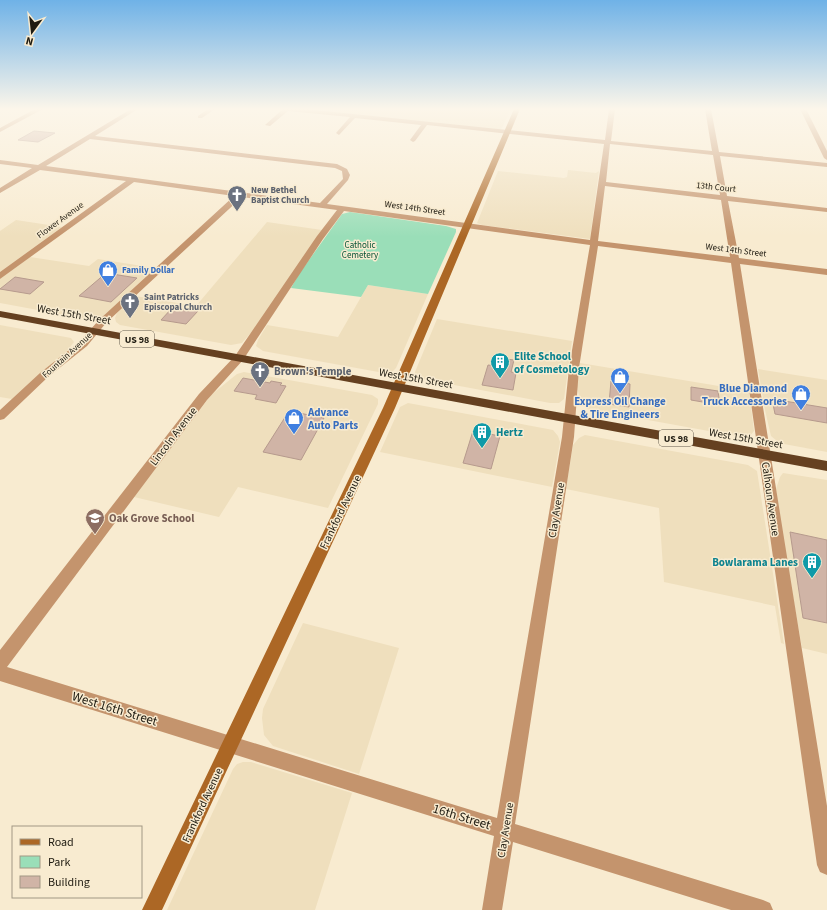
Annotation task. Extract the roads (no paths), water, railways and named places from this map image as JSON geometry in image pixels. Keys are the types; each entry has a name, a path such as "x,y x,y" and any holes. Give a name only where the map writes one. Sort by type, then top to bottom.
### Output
{"highway":[{"name":"West 15th Street","path":"0,314 827,466"}],"main road":[{"name":"Frankford Avenue","path":"152,910 398,388 499,151"}],"street":[{"path":"0,191 65,151"},
{"path":"214,151 338,166 345,170 347,175 346,179 322,206"},
{"name":"Clay Avenue","path":"492,910 568,436 574,368 594,243 606,151"},
{"path":"691,151 827,165"},
{"name":"Calhoun Avenue","path":"716,154 765,454 827,865"},
{"name":"West 14th Street","path":"0,162 594,243 827,272"},
{"name":"Flower Avenue","path":"0,276 131,180"},
{"name":"13th Court","path":"602,184 827,210"},
{"name":"Fountain Avenue","path":"0,416 82,344 149,278 240,195"},
{"name":"Lincoln Avenue","path":"0,663 203,397 239,358 320,238 343,208"},
{"name":"West 16th Street","path":"0,673 230,744"},
{"name":"16th Street","path":"230,744 763,910"}],"place":[{"name":"New Bethel Baptist Church","path":"237,212"},
{"name":"Family Dollar","path":"108,287"},
{"name":"Saint Patricks Episcopal Church","path":"130,319"},
{"name":"Elite School of Cosmetology","path":"500,379"},
{"name":"Brown's Temple","path":"260,388"},
{"name":"Express Oil Change & Tire Engineers","path":"620,394"},
{"name":"Blue Diamond Truck Accessories","path":"801,411"},
{"name":"Advance Auto Parts","path":"294,435"},
{"name":"Hertz","path":"482,449"},
{"name":"Oak Grove School","path":"95,535"},
{"name":"Bowlarama Lanes","path":"812,579"}],"park label":[{"name":"Catholic Cemetery","path":"360,250"}]}
